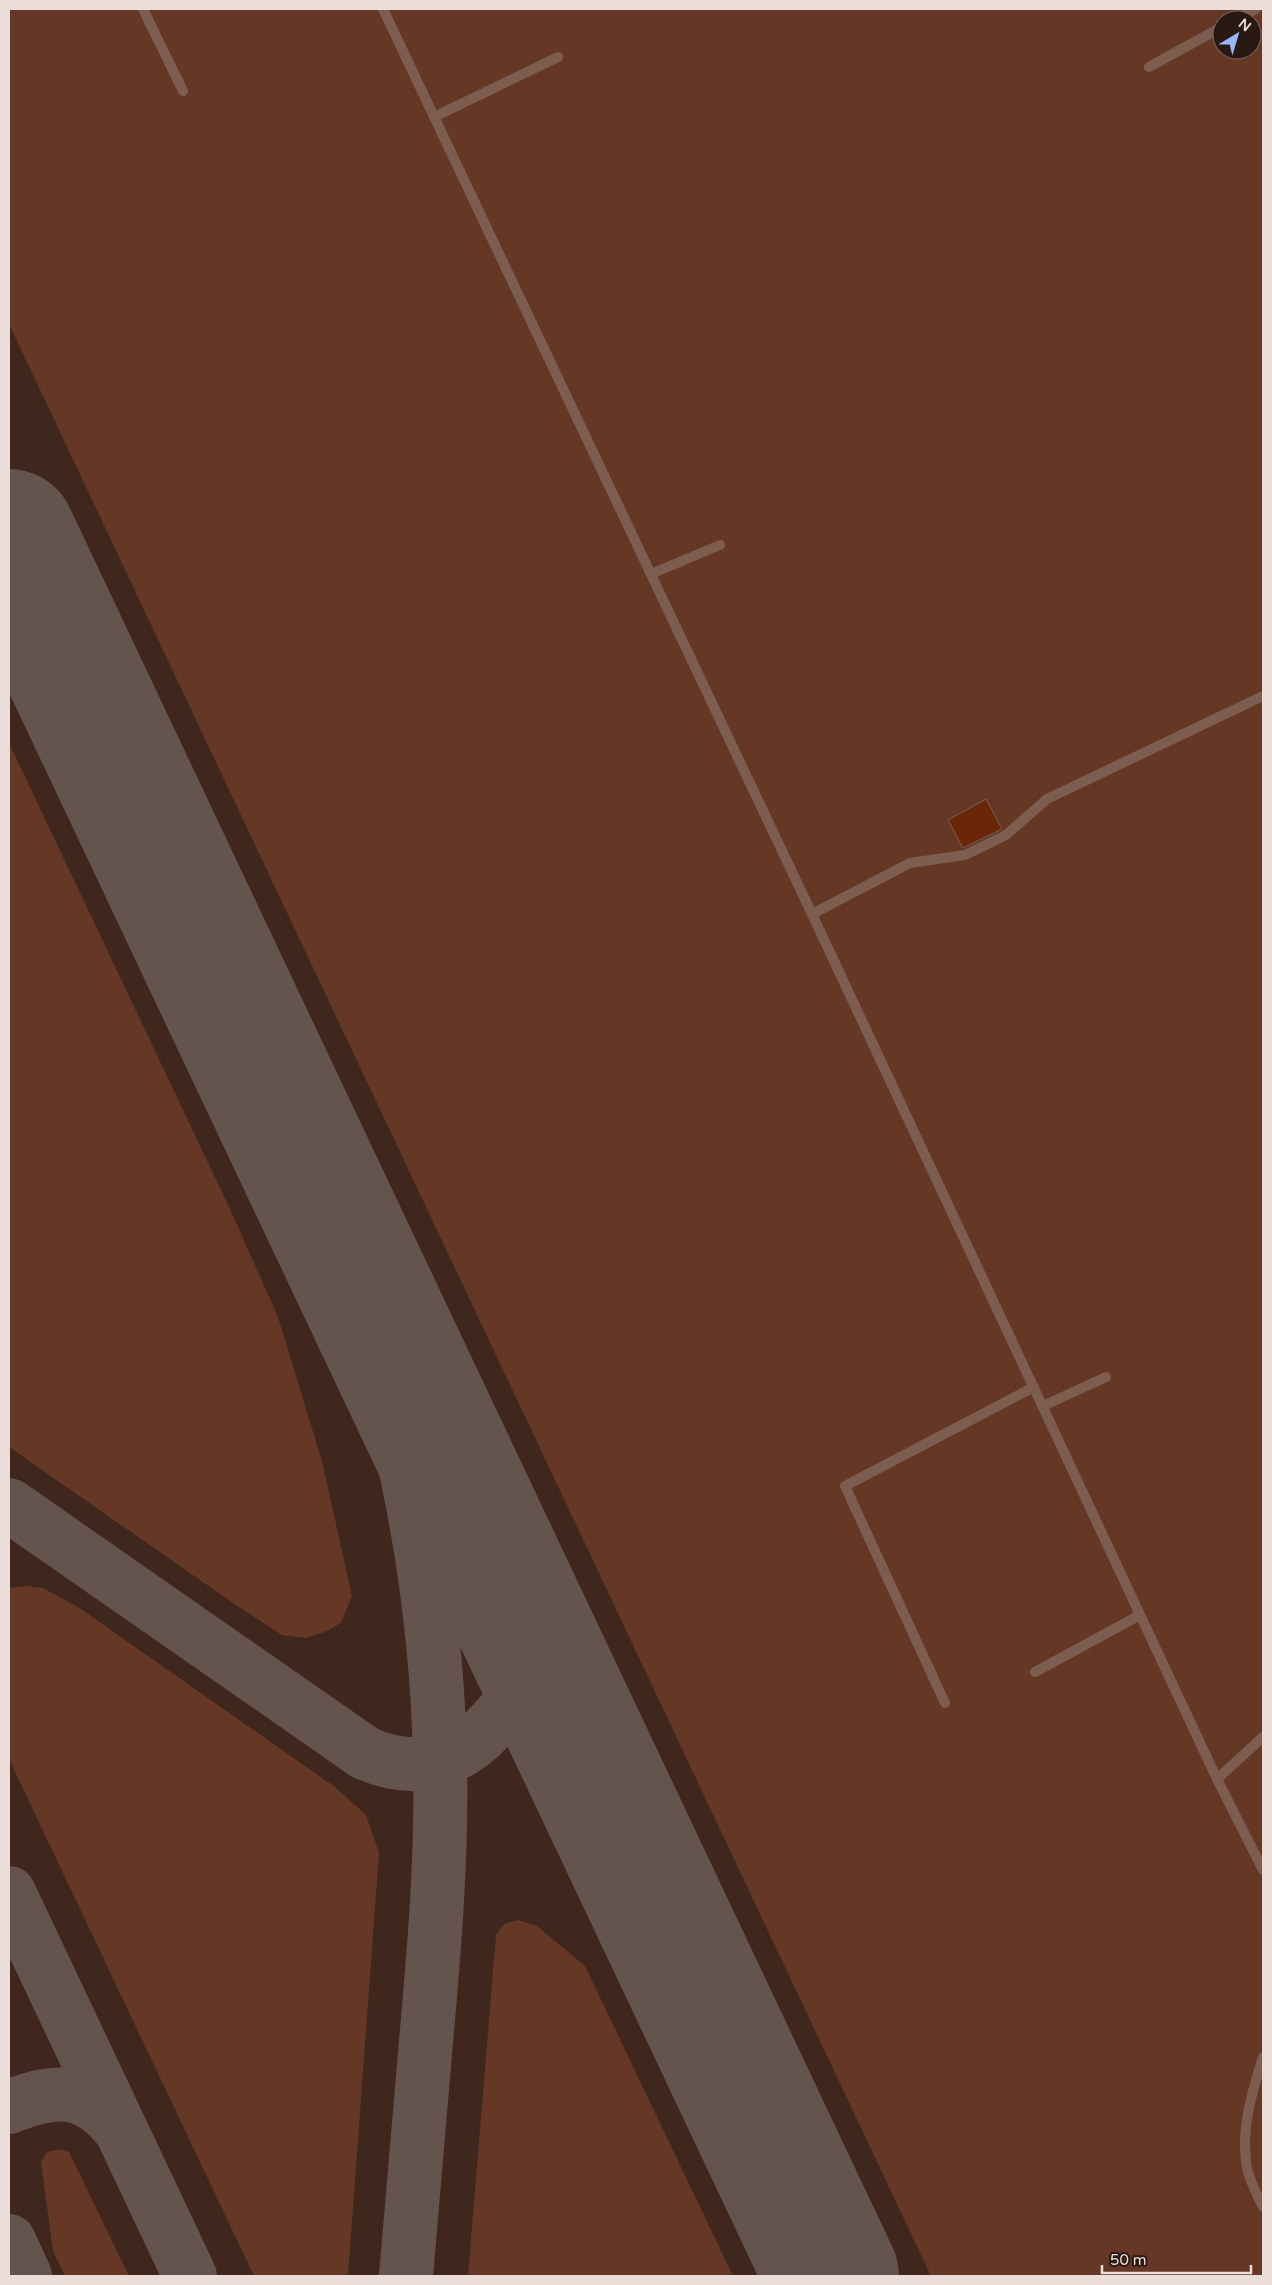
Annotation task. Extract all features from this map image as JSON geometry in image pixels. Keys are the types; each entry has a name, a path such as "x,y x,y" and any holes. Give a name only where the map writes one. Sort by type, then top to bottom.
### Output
{"lane":[{"path":"143,9 183,91"},
{"path":"383,9 812,914 1217,1779 1263,1870"},
{"path":"1149,66 1212,32"},
{"path":"434,117 558,57"},
{"path":"651,574 720,545"},
{"path":"812,914 910,862 965,855 1006,835 1047,799 1263,696"},
{"path":"1043,1406 1106,1377"},
{"path":"945,1703 845,1486 1034,1388"},
{"path":"1035,1672 1140,1615"},
{"path":"1217,1779 1263,1737"},
{"path":"1262,2201 1247,2168 1246,2151 1248,2111 1263,2057"}],"shaded area":[{"path":"9,9 1263,9 1263,2276 9,2276"},
{"path":"9,9 1263,9 1263,2276 931,2276 9,324"},
{"path":"9,743 230,1209 278,1317 322,1461 352,1596 341,1623 327,1631 306,1638 282,1635 9,1447"},
{"path":"26,1586 43,1588 78,1607 335,1787 366,1815 379,1853 348,2276 254,2276 9,1759 9,1588"},
{"path":"518,1920 537,1926 585,1966 733,2276 468,2276 496,1935 504,1924"},
{"path":"59,2149 69,2152 129,2276 65,2276 53,2251 41,2162 47,2152"}],"building":[{"path":"986,799 1002,829 963,848 948,820"}],"taxiway":[{"path":"344,1243 382,1371 412,1499 432,1629 437,1695 440,1763 437,1897 406,2276"},
{"path":"9,1505 365,1753 383,1760 418,1764 450,1757 479,1738 499,1717 510,1702 517,1682 519,1650 515,1606"},
{"path":"9,1893 190,2276"},
{"path":"9,2107 41,2097 69,2095 95,2105 120,2129"},
{"path":"9,2241 25,2276"}],"runway":[{"path":"9,536 832,2276"}]}
